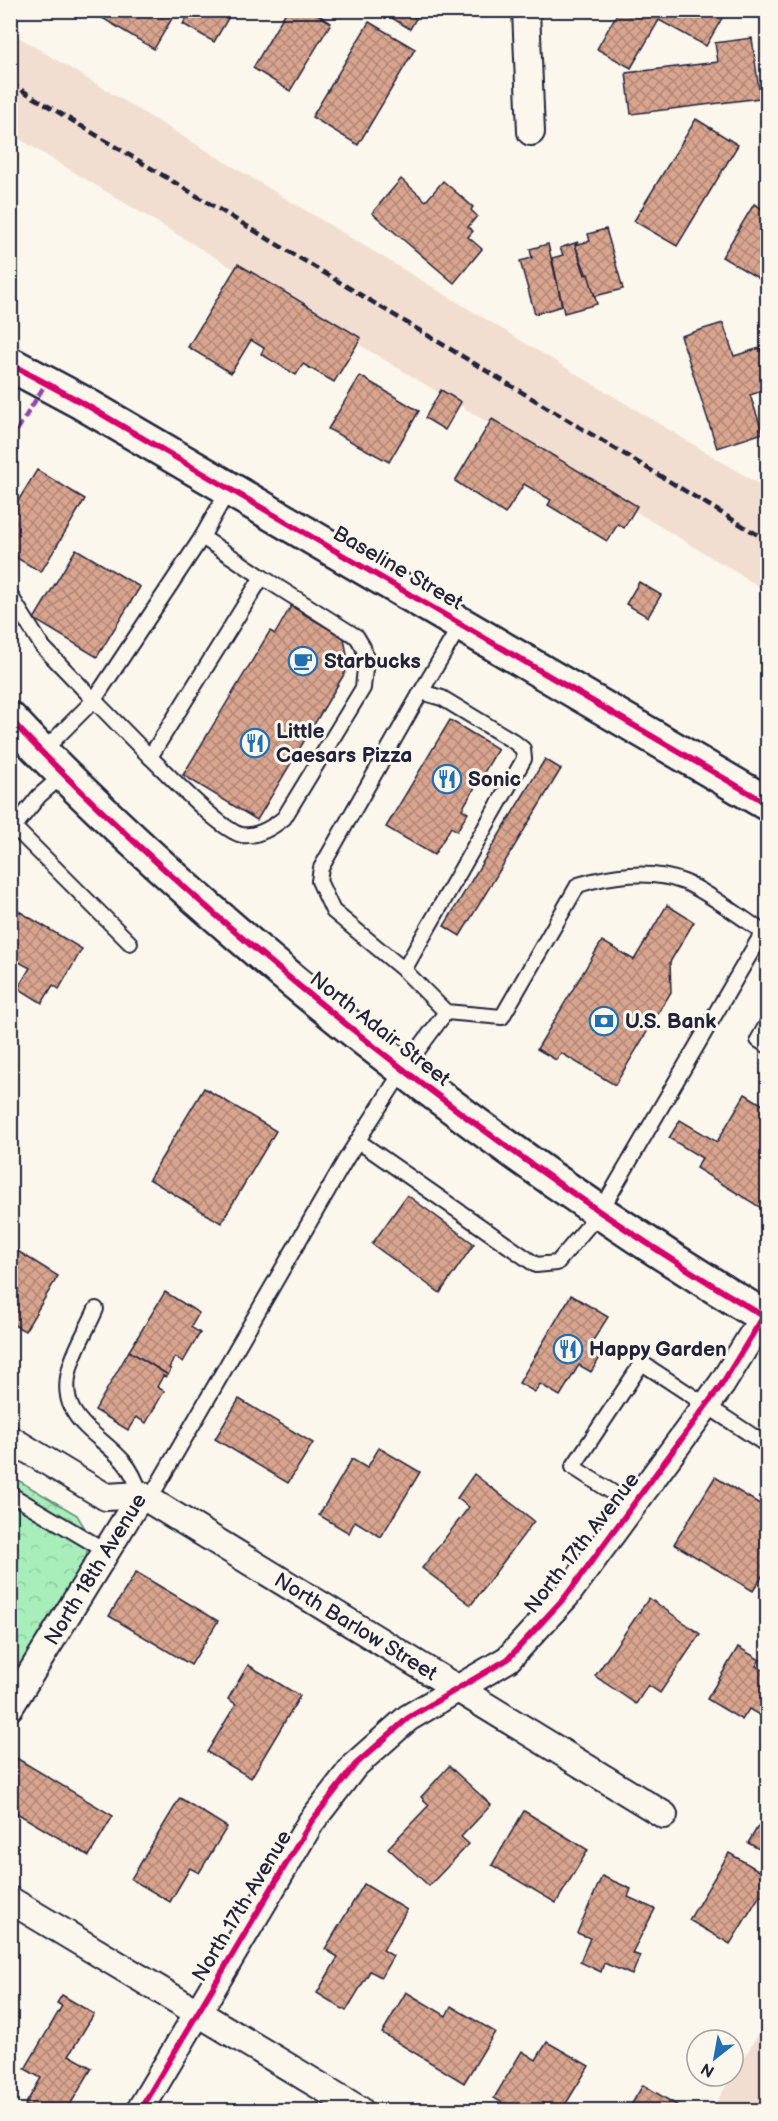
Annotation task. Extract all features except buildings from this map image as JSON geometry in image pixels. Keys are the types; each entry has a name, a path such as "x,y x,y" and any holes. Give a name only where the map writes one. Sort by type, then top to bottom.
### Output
{"highway":[{"name":"Baseline Street","path":"10,364 229,488 768,804"},
{"name":"North Adair Street","path":"10,718 53,764 173,878 308,994 403,1070 498,1141 600,1212 766,1315"}],"street":[{"path":"526,10 531,132"},
{"name":"North 17th Avenue","path":"140,2110 311,1822 355,1765 408,1718 461,1689 508,1659 566,1596 706,1406 766,1315"},
{"name":"North 18th Avenue","path":"10,1439 106,1497 145,1497"},
{"name":"North 18th Avenue","path":"10,1707 106,1551 145,1497"},
{"name":"North Barlow Street","path":"145,1497 664,1815"},
{"path":"10,1900 360,2110"}],"lane":[{"path":"130,943 12,825 39,796 53,764 202,537 229,488"},
{"path":"10,596 42,646 150,757 225,827 242,835 272,828 284,818 363,688 366,659 363,647 357,638 202,537"},
{"path":"150,757 262,577"},
{"path":"358,1141 536,1265 557,1263 600,1212 763,932 684,882 644,875 601,878 578,885 502,1017 446,1012 404,970 333,911 319,881 321,868 461,624"},
{"path":"404,970 525,759 523,749 513,741 442,698 421,692"},
{"path":"145,1497 358,1141 403,1070 446,1012"},
{"path":"768,1022 758,1040 768,1046"},
{"path":"96,1309 69,1369 68,1401 80,1422 124,1461 145,1497"},
{"path":"632,1506 573,1467 642,1363 768,1446"},
{"path":"10,1494 106,1551"}],"shaded area":[{"path":"10,32 767,489 767,591 11,134"},
{"path":"767,2019 767,2110 711,2110 725,2088 745,2088 745,2056"}],"green space":[{"path":"11,1476 77,1515 89,1535 86,1559 11,1684"}],"railway":[{"path":"10,83 768,541"}],"marked path":[{"path":"10,442 46,383"}],"cycle path":[{"path":"10,364 81,402 768,804"},
{"path":"10,719 65,776 151,857 302,989 366,1040 430,1090 562,1186 698,1276 768,1319"},
{"path":"140,2110 311,1822 355,1765 408,1718 508,1659 566,1596 722,1384 768,1309"}],"place":[{"name":"Starbucks","path":"303,661"},
{"name":"Little Caesars Pizza","path":"255,743"},
{"name":"Sonic","path":"447,779"},
{"name":"U.S. Bank","path":"604,1021"},
{"name":"Happy Garden","path":"568,1349"}]}
